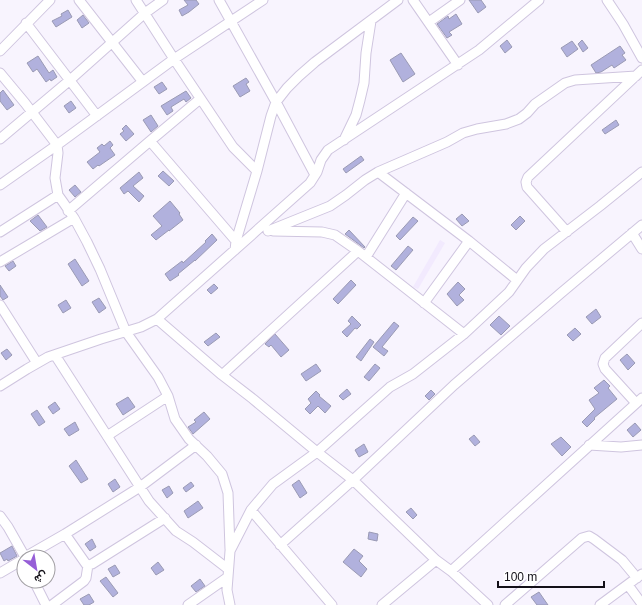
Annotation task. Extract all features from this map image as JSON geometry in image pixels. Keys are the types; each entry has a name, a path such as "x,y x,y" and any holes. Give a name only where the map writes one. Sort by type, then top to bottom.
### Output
{"street":[{"path":"0,51 50,0"},
{"path":"79,0 143,82"},
{"path":"136,0 233,147 257,171"},
{"path":"0,139 70,80 145,13 163,0"},
{"path":"219,0 315,175"},
{"path":"0,186 174,59 263,0"},
{"path":"236,245 276,102 287,88 315,62 398,0"},
{"path":"414,0 458,64"},
{"path":"428,22 460,0"},
{"path":"0,386 27,369 55,355 141,327 157,319 236,245 255,232 310,183 317,172 321,160 328,150 479,50 539,0"},
{"path":"610,1 642,58"},
{"path":"344,140 356,115 364,83 366,53 371,21"},
{"path":"26,24 97,116"},
{"path":"0,73 14,88 56,146 58,154 55,178 58,195 81,230 126,332 158,376 168,396 175,419 189,439 207,456 222,474 228,493 230,551 227,590 230,605"},
{"path":"268,231 330,206 378,172 447,142 463,133 506,124 519,119 535,104 565,83 574,80 639,73"},
{"path":"567,232 528,187 526,182 528,177 639,73"},
{"path":"0,262 71,215 150,141 200,99"},
{"path":"150,141 236,245"},
{"path":"378,172 469,241 517,280"},
{"path":"230,551 251,510 273,484 317,452 390,387 413,374 464,334 509,292 526,268 544,249 642,172"},
{"path":"366,257 406,193"},
{"path":"0,232 58,195"},
{"path":"280,545 353,480 454,385 561,292 642,225"},
{"path":"255,232 322,232 335,236 366,257 464,334"},
{"path":"632,233 642,249"},
{"path":"424,303 469,241"},
{"path":"222,375 358,251"},
{"path":"0,305 37,364"},
{"path":"157,319 222,375 353,480 436,560 451,571 488,605"},
{"path":"451,571 639,400 605,369 603,364 605,358 642,323"},
{"path":"55,355 149,500 176,531 193,542 228,573"},
{"path":"107,436 168,396"},
{"path":"40,549 140,487 196,445"},
{"path":"589,445 621,447 642,445"},
{"path":"251,510 332,605"},
{"path":"0,516 20,549"},
{"path":"88,565 92,564 164,518"},
{"path":"0,533 8,527"},
{"path":"65,534 88,565"},
{"path":"505,605 582,538 589,536 622,560 639,576 600,605"},
{"path":"382,605 436,560"},
{"path":"0,573 16,563"},
{"path":"52,605 84,581 86,578 88,565"},
{"path":"188,605 228,573"},
{"path":"628,585 642,604"},
{"path":"38,589 46,605"}],"shaded area":[{"path":"440,240 445,243 418,289 413,287"}],"building":[{"path":"184,0 196,0 199,4 182,16 179,10 188,5"},
{"path":"469,0 481,0 486,7 478,13"},
{"path":"68,10 72,17 56,27 52,21 62,16 61,14"},
{"path":"456,14 462,24 449,32 452,35 447,38 437,24 448,16 449,19"},
{"path":"83,15 89,23 82,28 77,20"},
{"path":"507,40 512,47 505,53 500,46"},
{"path":"582,40 588,48 583,52 578,44"},
{"path":"572,41 578,49 567,57 561,48"},
{"path":"620,46 625,53 622,55 626,60 614,68 612,65 601,72 596,73 591,65"},
{"path":"401,53 415,74 403,82 390,60"},
{"path":"38,56 49,73 53,70 57,77 46,82 37,69 33,72 27,63"},
{"path":"246,78 249,82 246,84 250,91 240,97 233,86"},
{"path":"162,82 167,89 159,94 154,87"},
{"path":"3,90 14,105 7,110 0,101 0,93"},
{"path":"186,91 191,98 186,102 184,99 171,107 173,111 167,115 161,106"},
{"path":"71,101 76,108 69,113 64,106"},
{"path":"151,115 158,126 151,132 143,120"},
{"path":"616,120 619,125 605,134 602,130"},
{"path":"126,125 134,134 126,141 120,134 124,131 122,129"},
{"path":"110,141 113,145 110,148 115,155 93,169 87,162 100,152 97,148 102,144 104,146"},
{"path":"361,156 364,160 346,173 343,169"},
{"path":"163,171 174,181 169,186 158,176"},
{"path":"139,172 143,178 133,186 144,196 139,202 128,191 124,194 120,188"},
{"path":"75,185 81,192 75,197 69,190"},
{"path":"170,201 180,213 179,214 183,220 156,240 151,235 162,226 153,216"},
{"path":"462,214 469,221 462,226 456,219"},
{"path":"38,215 47,227 40,231 30,221"},
{"path":"520,216 525,221 516,230 511,225"},
{"path":"413,217 418,221 400,240 396,236"},
{"path":"349,230 365,247 364,248 345,234"},
{"path":"212,234 217,240 195,261 178,274 179,275 170,281 165,274 182,261 183,263 206,242 205,241"},
{"path":"408,246 413,250 396,270 391,266"},
{"path":"75,259 89,281 82,286 68,264"},
{"path":"13,261 16,266 9,271 5,266"},
{"path":"351,280 356,285 338,304 333,299"},
{"path":"458,282 465,289 459,295 464,300 457,306 447,294"},
{"path":"214,284 218,288 211,294 207,290"},
{"path":"0,285 8,297 3,300 0,296"},
{"path":"99,298 106,308 99,313 92,302"},
{"path":"66,300 71,308 63,313 58,305"},
{"path":"596,309 601,317 592,324 586,317"},
{"path":"352,316 361,325 357,329 355,328 347,337 342,332 351,324 348,321"},
{"path":"499,316 510,326 501,335 490,325"},
{"path":"394,322 399,326 382,347 388,351 384,356 373,347"},
{"path":"575,328 581,334 573,341 567,335"},
{"path":"216,333 220,337 208,346 204,342"},
{"path":"275,334 289,350 281,357 271,345 269,347 265,344"},
{"path":"370,339 374,342 361,361 356,357"},
{"path":"7,349 12,355 6,360 1,353"},
{"path":"627,354 635,363 628,370 620,360"},
{"path":"316,364 321,371 306,381 301,374"},
{"path":"375,364 380,368 369,381 364,377"},
{"path":"604,380 610,386 608,388 617,399 594,418 595,419 587,427 582,422 595,409 589,400 599,393 594,388"},
{"path":"347,389 351,394 343,400 339,396"},
{"path":"431,390 435,394 429,400 425,396"},
{"path":"316,391 320,395 319,396 331,406 325,413 318,406 310,414 305,409 311,403 308,399"},
{"path":"128,397 135,407 123,415 116,404"},
{"path":"55,402 60,409 53,414 48,407"},
{"path":"37,410 45,422 39,426 31,414"},
{"path":"204,412 210,419 193,434 188,427 196,422 194,420"},
{"path":"75,422 79,430 69,436 64,429"},
{"path":"635,423 641,430 633,437 627,430"},
{"path":"474,435 480,442 475,446 469,439"},
{"path":"561,437 571,447 562,456 551,444"},
{"path":"364,444 368,452 359,457 355,450"},
{"path":"76,460 88,479 81,483 69,466"},
{"path":"115,479 120,487 113,492 108,484"},
{"path":"299,480 307,493 300,498 292,485"},
{"path":"191,482 194,486 186,492 183,488"},
{"path":"169,486 173,493 167,498 162,490"},
{"path":"198,501 203,508 188,518 184,511"},
{"path":"411,508 417,515 413,519 406,512"},
{"path":"369,532 378,534 377,541 368,539"},
{"path":"92,539 96,547 90,551 85,544"},
{"path":"12,546 16,557 8,561 7,559 4,561 0,553"},
{"path":"354,549 363,556 359,561 367,569 361,577 343,562"},
{"path":"158,562 164,570 156,575 151,568"},
{"path":"115,565 120,573 113,577 108,569"},
{"path":"106,577 118,593 113,597 100,581"},
{"path":"200,579 205,586 196,592 191,586"},
{"path":"539,592 548,605 537,605 531,597"},
{"path":"89,594 94,602 89,605 84,605 80,599"}]}
